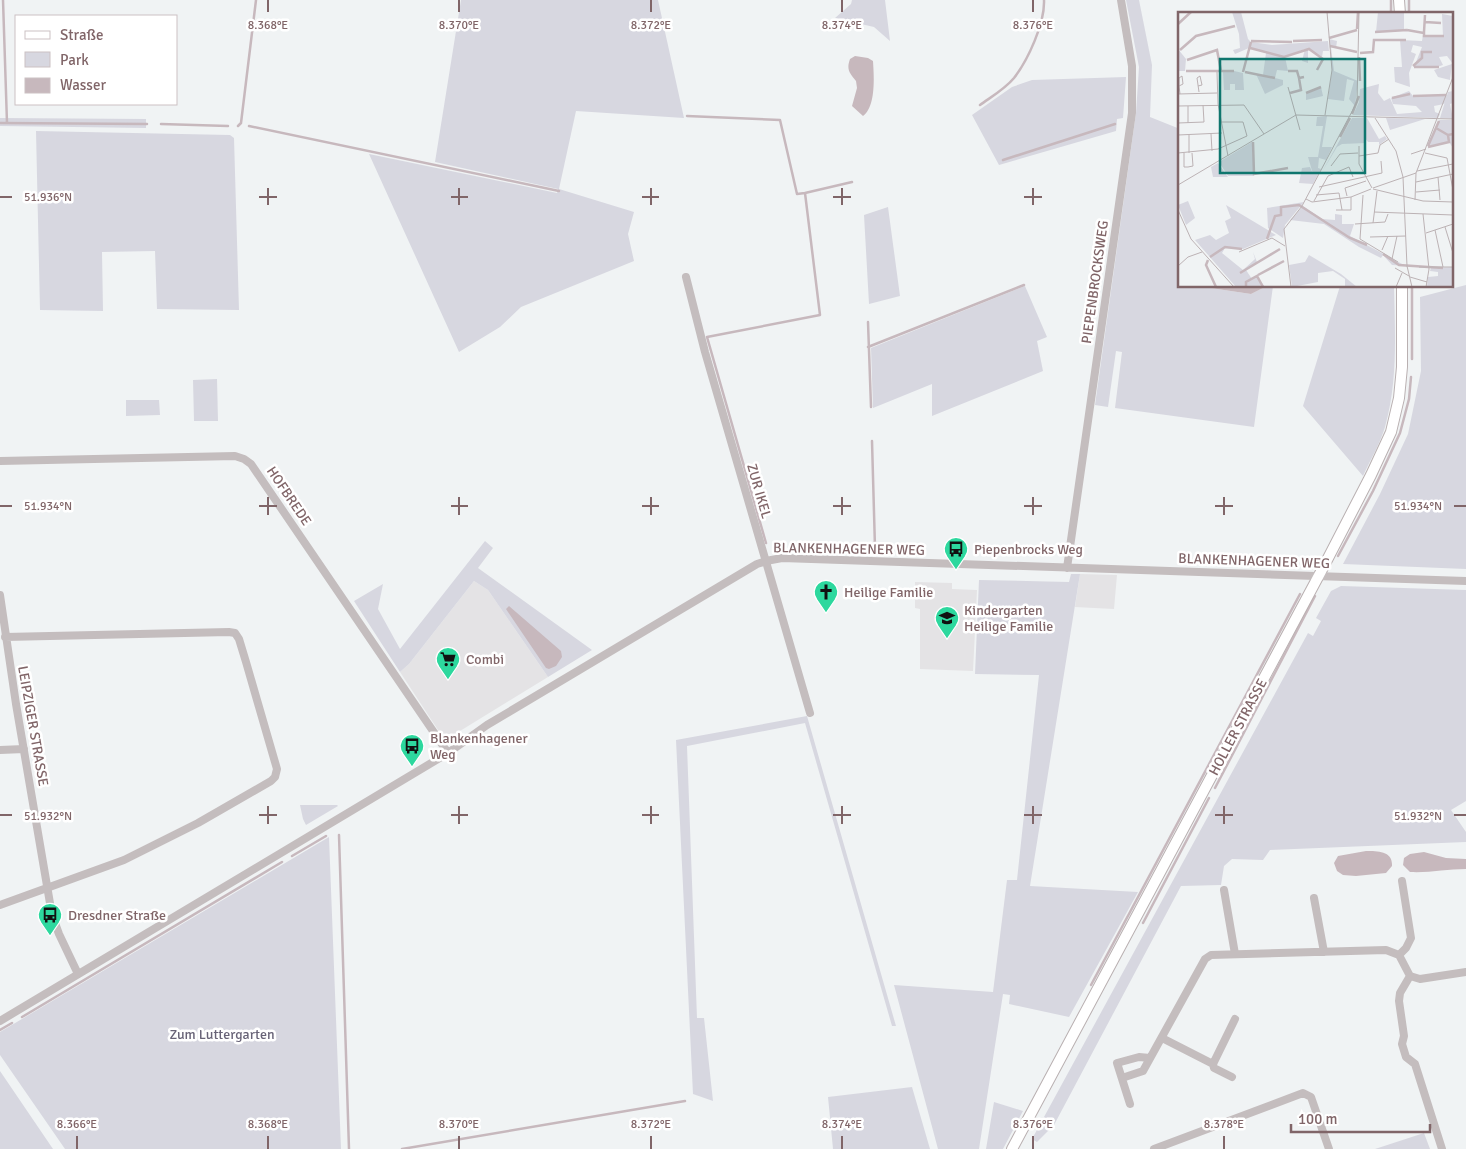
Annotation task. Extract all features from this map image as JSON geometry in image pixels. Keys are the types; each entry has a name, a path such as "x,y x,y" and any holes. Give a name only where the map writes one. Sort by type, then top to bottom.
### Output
{"street":[{"name":"PIEPENBROCKSWEG","path":"1067,568 1132,113 1132,66 1121,0"},
{"name":"ZUR IKEL","path":"686,277 705,352 810,713"},
{"name":"HOLLER STRASSE","path":"1012,1149 1319,575 1391,432 1399,398 1402,367 1402,288"},
{"name":"HOFBREDE","path":"0,461 235,456 244,458 251,464 448,753"},
{"name":"BLANKENHAGENER WEG","path":"0,1020 448,753 487,725 757,564 766,561 782,558 820,559 1466,580"},
{"name":"LEIPZIGER STRASSE","path":"0,595 5,637 52,915 78,974"},
{"path":"0,905 124,860 150,848 271,781 275,777 277,769 249,673 235,633 5,637"},
{"path":"0,750 24,749"},
{"path":"1399,955 1406,948 1411,938 1402,882"},
{"path":"1224,890 1235,954"},
{"path":"1314,898 1324,952"},
{"path":"1122,1078 1144,1071 1205,959 1211,955 1386,950 1399,955 1410,976 1420,979 1466,972"},
{"path":"1410,976 1400,992 1399,1001 1404,1036 1402,1044 1406,1057 1415,1064 1442,1149"},
{"path":"1213,1064 1235,1019"},
{"path":"1162,1038 1213,1064 1214,1068 1232,1077"},
{"path":"1130,1104 1117,1063 1139,1057 1150,1058"},
{"path":"1154,1149 1303,1093 1311,1097 1329,1149"}],"shaded area":[{"path":"1080,574 1117,575 1114,609 1075,607"},
{"path":"474,581 488,590 548,677 447,739 442,736 400,672 409,664"},
{"name":"Kindergarten Heilige Familie","path":"915,582 952,583 952,589 977,590 973,671 920,669 920,609 915,608"}],"green space":[{"path":"461,0 658,0 684,118 576,111 559,189 634,212 628,234 634,261 521,307 500,327 459,352 369,154 557,193 558,189 435,162"},
{"path":"852,0 885,0 890,41 874,27 835,18 851,4"},
{"path":"1126,0 1139,0 1152,65 1150,117 1178,128 1178,288 1210,288 1251,294 1263,288 1273,288 1254,427 1115,408 1122,352 1116,351 1108,407 1095,405 1136,113 1139,67"},
{"path":"1126,77 1123,118 1117,119 1116,131 999,165 972,115 1012,87 1032,80"},
{"path":"0,118 146,119 146,128 0,126"},
{"path":"36,131 230,135 234,138 239,310 157,309 155,251 102,252 103,311 40,310"},
{"path":"888,207 900,296 869,304 864,215"},
{"path":"1466,285 1466,569 1343,564 1380,494 1408,434 1421,371 1420,297"},
{"path":"1025,286 1047,337 1037,341 1043,371 932,416 932,384 873,408 871,348"},
{"path":"1339,288 1394,288 1395,357 1392,392 1383,433 1363,476 1303,406"},
{"path":"217,379 218,421 194,421 193,380"},
{"path":"126,400 159,400 160,415 126,416"},
{"path":"485,541 493,548 478,568 592,650 548,677 488,590 474,581 409,664 400,672 354,601 383,584 378,609 400,649"},
{"path":"1071,574 1080,574 1030,886 1138,892 1069,1017 1009,1004 1010,995 1003,994 979,1149 938,1149 894,985 993,992 1007,880 1017,880 1039,675 975,674 979,580 1069,582"},
{"path":"1341,586 1466,590 1466,801 1451,810 1466,832 1466,842 1270,850 1263,860 1232,859 1224,866 1221,885 1181,886 1054,1125 1037,1142 1032,1139 1308,633 1313,636 1321,621 1316,618 1331,591"},
{"path":"807,716 896,1026 892,1026 805,723 687,746 697,1018 704,1018 713,1101 693,1094 676,740"},
{"path":"300,805 337,805 338,806 306,825"},
{"name":"Zum Luttergarten","path":"329,837 341,1149 65,1149 0,1055 0,1032"},
{"path":"0,1071 53,1149 0,1149"},
{"path":"912,1087 930,1149 833,1149 828,1097"},
{"path":"994,1102 1023,1111 1003,1149 986,1149"},
{"path":"1424,1133 1430,1149 1375,1149"}],"water":[{"path":"855,56 868,58 873,61 874,83 872,99 867,112 863,116 852,106 857,88 856,81 848,66 850,59"},
{"path":"1210,288 1263,288 1251,294"},
{"path":"509,606 561,651 562,657 556,666 549,669 546,668 506,609"},
{"path":"1366,851 1384,853 1390,857 1392,866 1386,873 1356,876 1343,875 1337,871 1334,863 1338,856"},
{"path":"1424,852 1446,858 1466,859 1466,869 1410,872 1403,865 1404,858 1410,854"}],"waterway":[{"path":"3,0 7,123"},
{"path":"238,126 241,123 256,0"},
{"path":"980,105 1006,86 1019,70 1039,30 1044,0"},
{"path":"1391,0 1391,12"},
{"path":"1409,0 1409,12"},
{"path":"687,116 780,120 797,194 805,193"},
{"path":"0,123 147,124"},
{"path":"161,124 228,126"},
{"path":"1003,160 1115,124"},
{"path":"249,126 559,191"},
{"path":"766,543 707,337 820,315 805,193 852,182"},
{"path":"868,347 1024,285"},
{"path":"1412,288 1412,359"},
{"path":"868,322 871,407"},
{"path":"1338,556 1373,491 1400,433 1409,399 1411,377"},
{"path":"872,441 875,548"},
{"path":"1091,985 1300,594"},
{"path":"1215,788 1315,596"},
{"path":"1143,923 1209,798"},
{"path":"339,835 349,1149"},
{"path":"292,856 326,836"},
{"path":"22,1017 282,862"},
{"path":"0,1030 12,1023"},
{"path":"402,1149 685,1101"}],"place":[{"name":"Piepenbrocks Weg","path":"956,570"},
{"name":"Heilige Familie","path":"826,613"},
{"name":"Kindergarten Heilige Familie","path":"947,639"},
{"name":"Combi","path":"448,680"},
{"name":"Blankenhagener Weg","path":"412,767"},
{"name":"Dresdner Straße","path":"50,936"}]}
